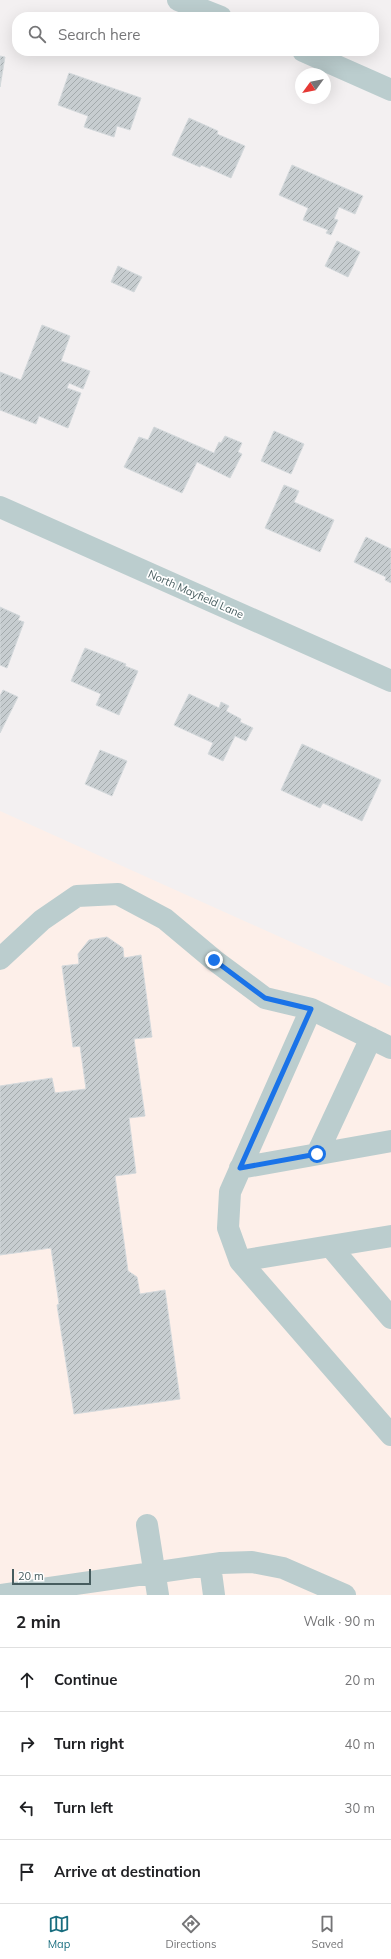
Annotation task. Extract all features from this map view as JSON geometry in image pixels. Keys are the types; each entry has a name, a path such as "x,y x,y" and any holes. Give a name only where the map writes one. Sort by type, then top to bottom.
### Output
{"street":[{"path":"178,0 208,12"},
{"path":"314,56 391,90"},
{"name":"North Mayfield Lane","path":"0,507 391,681"},
{"path":"0,959 42,920 77,896 118,894 165,919 214,960 265,998 311,1009 391,1048"},
{"path":"311,1009 230,1192 228,1228 240,1261 391,1435"},
{"path":"317,1154 371,1038"},
{"path":"240,1168 391,1141"},
{"path":"240,1261 391,1236"},
{"path":"330,1246 391,1318"},
{"path":"148,1525 158,1595"},
{"path":"0,1594 210,1564 252,1562 283,1568 345,1595"},
{"path":"210,1564 214,1595"}],"shaded area":[{"path":"0,811 391,987 391,1595 0,1595"}],"building":[{"path":"0,56 5,57 0,87"},
{"path":"69,73 141,98 130,130 117,126 114,137 84,127 88,116 58,105"},
{"path":"189,118 218,131 217,134 245,146 231,178 201,165 200,167 172,155"},
{"path":"292,165 363,196 355,214 339,207 334,219 338,220 331,235 326,233 328,230 303,220 308,208 279,195"},
{"path":"337,241 360,252 348,277 325,266"},
{"path":"118,266 142,277 134,292 111,282"},
{"path":"42,325 70,336 61,361 90,371 83,389 69,383 67,388 81,393 68,428 39,416 36,424 0,410 0,372 21,380"},
{"path":"154,427 214,453 219,442 221,443 225,436 242,443 238,452 242,454 230,478 197,462 182,493 124,467 139,437 148,440"},
{"path":"274,431 304,444 291,474 261,461"},
{"path":"284,485 299,491 294,502 334,520 320,552 265,528"},
{"path":"366,537 391,549 391,583 385,580 386,577 354,562"},
{"path":"0,607 20,616 18,620 24,622 7,668 0,665"},
{"path":"85,648 126,664 125,666 138,671 119,715 96,705 101,694 71,681"},
{"path":"3,690 18,697 0,733 0,696"},
{"path":"189,694 219,708 221,702 229,706 226,711 241,719 240,722 253,728 246,741 235,736 223,761 208,754 213,743 174,725"},
{"path":"302,744 381,780 362,821 323,803 320,808 281,790"},
{"path":"100,750 127,761 112,796 85,784"},
{"path":"107,937 123,948 124,958 141,955 152,1037 134,1039 145,1116 129,1118 136,1173 115,1176 128,1271 137,1277 140,1294 165,1290 180,1399 74,1414 57,1305 59,1304 51,1248 0,1255 0,1086 52,1078 55,1093 86,1089 80,1046 73,1047 62,966 79,964 78,954 89,940"}],"route":[{"path":"214,960 265,998 311,1009 240,1168 317,1154"}]}
